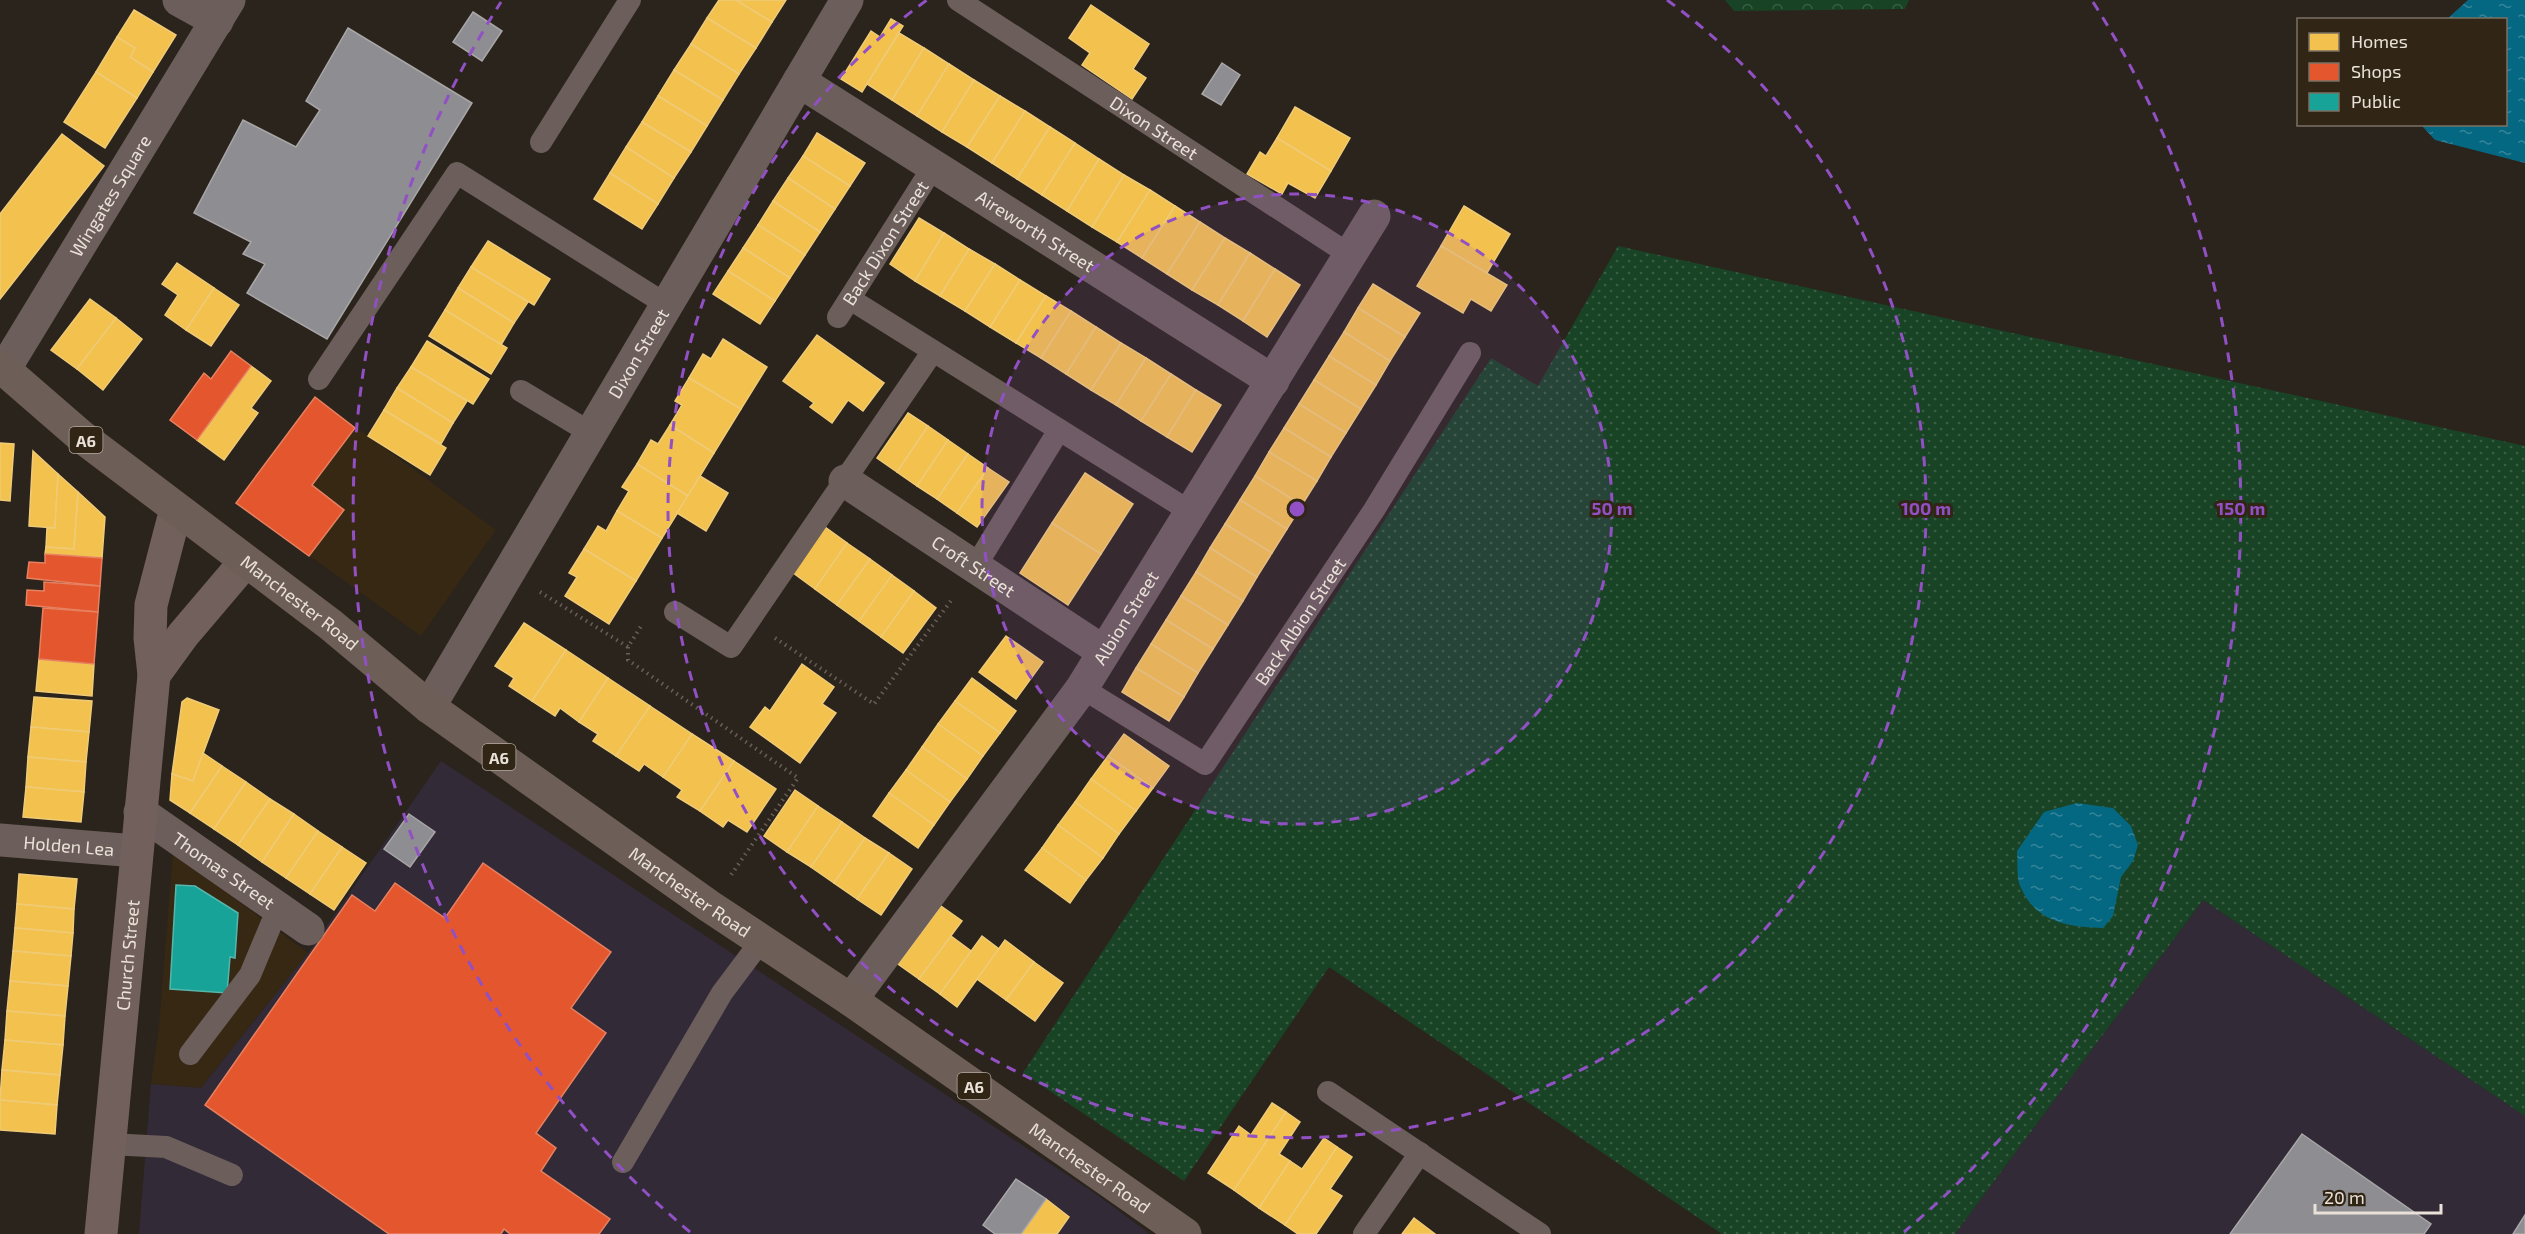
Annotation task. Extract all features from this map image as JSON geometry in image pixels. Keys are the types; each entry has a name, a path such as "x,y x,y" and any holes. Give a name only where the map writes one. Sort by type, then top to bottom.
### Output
{"main road":[{"name":"A6","path":"2,368 82,437 176,509"},
{"name":"Manchester Road","path":"176,509 331,625 429,707 710,906 851,1000 1185,1234"},
{"name":"Church Street","path":"101,1234 154,675 150,638 151,605 176,509"},
{"path":"154,675 183,635 245,562"}],"street":[{"name":"Wingates Square","path":"2,368 223,10 179,0"},
{"name":"Dixon Street","path":"429,707 847,0"},
{"name":"Aireworth Street","path":"799,81 1273,381"},
{"name":"Albion Street","path":"851,1000 1082,688 1374,216"},
{"name":"Croft Street","path":"845,481 1104,652"},
{"name":"Thomas Street","path":"140,812 308,929"},
{"name":"Holden Lea","path":"0,840 136,850"}],"lane":[{"path":"542,142 630,0"},
{"name":"Dixon Street","path":"958,0 1350,255"},
{"name":"Back Dixon Street","path":"933,167 844,308 933,351"},
{"path":"319,379 457,173 667,305"},
{"path":"675,612 731,648 933,351 1191,512"},
{"name":"Back Albion Street","path":"1082,688 1205,764 1374,510 1470,353"},
{"path":"521,391 591,433"},
{"path":"975,567 1059,430"},
{"path":"190,1054 250,975 278,908"},
{"path":"623,1162 722,993 761,941"},
{"path":"1328,1092 1540,1234"},
{"path":"110,1144 166,1147 232,1176"},
{"path":"1364,1234 1419,1153"}],"path":[{"path":"750,621 874,704 975,567"},
{"path":"508,573 628,648"},
{"path":"675,612 657,601 628,648 628,660 798,778 710,906"}],"shaded area":[{"path":"315,397 496,530 421,636 236,503"},
{"path":"441,761 1096,1194 1150,1234 139,1234 151,1084 201,1088 308,953"},
{"path":"173,853 308,953 201,1088 151,1084 159,1027"},
{"path":"2203,900 2525,1116 2525,1234 1955,1234"}],"green space":[{"path":"1725,0 1909,0 1905,9 1734,11"},
{"path":"1618,246 2525,446 2525,1116 2203,900 1955,1234 1722,1234 1329,967 1184,1181 1023,1073 1491,358 1538,386"}],"water":[{"path":"2468,0 2525,0 2525,163 2435,140 2423,127 2507,126 2507,18 2448,18"},
{"path":"2077,803 2113,808 2131,826 2138,845 2133,861 2121,877 2113,916 2103,928 2066,924 2045,916 2028,900 2018,880 2017,851 2044,812"}],"building: Homes":[{"path":"719,0 736,0 772,22 756,48 707,18"},
{"path":"736,0 786,0 772,22"},
{"path":"1091,5 1149,44 1133,69 1146,78 1132,99 1082,65 1090,53 1069,38"},
{"path":"134,10 176,35 153,72 130,57 135,48 117,37"},
{"path":"707,18 756,48 739,74 691,44"},
{"path":"891,19 903,26 862,92 841,79 871,31 880,37"},
{"path":"899,33 924,48 892,100 867,84"},
{"path":"117,37 135,48 130,57 153,72 137,98 96,72"},
{"path":"691,44 739,74 723,100 674,70"},
{"path":"924,48 949,64 917,116 892,100"},
{"path":"949,64 974,80 942,132 917,116"},
{"path":"674,70 723,100 707,126 658,96"},
{"path":"96,72 137,98 105,148 64,122"},
{"path":"974,80 1000,96 967,147 942,132"},
{"path":"658,96 707,126 691,152 642,122"},
{"path":"1000,96 1025,111 992,163 967,147"},
{"path":"1295,107 1350,138 1331,171 1277,138"},
{"path":"1025,111 1050,127 1017,179 992,163"},
{"path":"642,122 691,152 674,178 626,147"},
{"path":"1050,127 1075,143 1042,195 1017,179"},
{"path":"817,133 865,163 850,186 803,156"},
{"path":"62,134 104,166 0,299 0,214"},
{"path":"1277,138 1331,171 1315,198 1288,183 1282,194 1247,174 1260,152 1266,156"},
{"path":"1075,143 1099,159 1067,211 1042,195"},
{"path":"626,147 674,178 658,204 610,173"},
{"path":"803,156 850,186 835,209 788,178"},
{"path":"1099,159 1124,175 1092,227 1067,211"},
{"path":"610,173 658,204 642,229 594,199"},
{"path":"1124,175 1150,190 1117,242 1092,227"},
{"path":"788,178 835,209 820,232 773,201"},
{"path":"1150,190 1175,206 1142,258 1117,242"},
{"path":"773,201 820,232 805,255 758,225"},
{"path":"1175,206 1200,222 1167,274 1142,258"},
{"path":"1464,206 1510,234 1487,273 1441,246"},
{"path":"919,218 944,233 915,281 890,264"},
{"path":"1200,222 1225,238 1192,290 1167,274"},
{"path":"758,225 805,255 790,278 743,248"},
{"path":"944,233 969,249 940,296 915,281"},
{"path":"1225,238 1250,253 1218,305 1192,290"},
{"path":"488,241 550,279 534,305 471,267"},
{"path":"1441,246 1507,285 1491,311 1471,299 1463,313 1417,286"},
{"path":"743,248 790,278 775,301 728,271"},
{"path":"969,249 995,264 965,311 940,296"},
{"path":"1250,253 1275,269 1243,321 1218,305"},
{"path":"177,263 214,288 186,330 165,315 178,295 162,284"},
{"path":"995,264 1020,280 990,327 965,311"},
{"path":"471,267 528,302 514,323 458,288"},
{"path":"1275,269 1300,285 1267,337 1243,321"},
{"path":"728,271 775,301 760,324 713,294"},
{"path":"1020,280 1046,296 1016,343 990,327"},
{"path":"1373,284 1420,313 1405,337 1358,308"},
{"path":"214,288 239,305 211,346 186,330"},
{"path":"458,288 514,323 501,345 445,310"},
{"path":"1046,296 1071,311 1041,358 1016,343"},
{"path":"90,299 116,318 77,369 51,350"},
{"path":"1358,308 1405,337 1390,361 1344,332"},
{"path":"445,310 507,348 491,374 429,336"},
{"path":"1071,311 1096,327 1066,374 1041,358"},
{"path":"116,318 142,339 103,390 77,369"},
{"path":"1096,327 1121,343 1091,390 1066,374"},
{"path":"1344,332 1390,361 1376,385 1329,356"},
{"path":"817,335 884,383 863,411 848,400 832,423 810,407 814,403 783,381"},
{"path":"723,339 767,367 741,409 689,378 703,354 711,359"},
{"path":"427,341 489,379 473,404 411,367"},
{"path":"1121,343 1146,358 1116,405 1091,390"},
{"path":"1329,356 1376,385 1361,409 1314,380"},
{"path":"1146,358 1171,374 1141,421 1116,405"},
{"path":"251,366 271,381 251,408 258,413 224,460 197,440"},
{"path":"411,367 467,401 453,423 397,388"},
{"path":"1171,374 1196,390 1167,437 1141,421"},
{"path":"689,378 741,409 714,453 670,425 682,405 675,401"},
{"path":"1314,380 1361,409 1346,433 1299,404"},
{"path":"397,388 453,423 441,444 384,410"},
{"path":"1196,390 1221,405 1192,452 1167,437"},
{"path":"1299,404 1346,433 1331,457 1284,428"},
{"path":"384,410 446,448 430,475 368,436"},
{"path":"908,413 928,426 897,472 877,458"},
{"path":"670,425 714,453 688,496 637,464 651,440 658,444"},
{"path":"928,426 948,440 917,486 897,472"},
{"path":"1284,428 1331,457 1317,481 1269,452"},
{"path":"948,440 968,454 937,499 917,486"},
{"path":"0,443 14,444 10,501 0,500"},
{"path":"33,451 58,474 55,528 29,526"},
{"path":"1269,452 1317,481 1302,505 1255,476"},
{"path":"968,454 988,468 957,513 937,499"},
{"path":"637,464 688,496 662,538 617,511 629,491 622,487"},
{"path":"988,468 1009,482 977,527 957,513"},
{"path":"1085,473 1133,504 1101,554 1052,523"},
{"path":"58,474 78,492 74,549 46,547 47,528 55,528"},
{"path":"700,476 728,493 706,531 677,513"},
{"path":"1255,476 1302,505 1287,529 1240,500"},
{"path":"78,492 105,517 102,558 45,554 46,547 74,549"},
{"path":"1240,500 1287,529 1272,553 1225,524"},
{"path":"617,511 662,538 636,581 584,549 598,526 606,531"},
{"path":"1052,523 1101,554 1068,605 1020,573"},
{"path":"1225,524 1272,553 1257,577 1210,548"},
{"path":"825,527 847,543 815,589 792,572"},
{"path":"847,543 870,559 837,605 815,589"},
{"path":"1210,548 1257,577 1243,601 1196,572"},
{"path":"584,549 636,581 609,624 565,596 577,577 569,573"},
{"path":"870,559 892,575 859,621 837,605"},
{"path":"1196,572 1243,601 1228,625 1181,596"},
{"path":"892,575 914,591 881,637 859,621"},
{"path":"914,591 936,608 903,653 881,637"},
{"path":"1181,596 1228,625 1213,649 1166,620"},
{"path":"1166,620 1213,649 1198,673 1151,644"},
{"path":"524,623 566,650 532,701 509,686 514,678 495,666"},
{"path":"1006,636 1043,662 1016,699 979,672"},
{"path":"1151,644 1198,673 1184,697 1136,668"},
{"path":"566,650 608,678 579,722 560,708 555,716 532,701"},
{"path":"39,659 94,664 92,696 36,691"},
{"path":"802,664 834,687 822,704 836,713 800,763 750,727 765,707 770,711"},
{"path":"1136,668 1184,697 1169,721 1122,692"},
{"path":"608,678 650,706 616,756 593,741 598,734 579,722"},
{"path":"972,678 1016,711 1000,733 955,701"},
{"path":"34,697 92,701 89,732 31,727"},
{"path":"187,698 219,710 193,781 172,774 182,702"},
{"path":"955,701 1000,733 983,756 938,724"},
{"path":"650,706 692,734 663,777 644,764 639,771 616,756"},
{"path":"938,724 983,756 967,779 922,747"},
{"path":"31,727 89,732 86,762 28,757"},
{"path":"692,734 734,761 700,811 677,797 682,790 663,777"},
{"path":"1124,734 1169,766 1153,788 1108,756"},
{"path":"922,747 967,779 950,802 906,770"},
{"path":"203,753 222,766 190,813 170,800 172,774 193,781"},
{"path":"1108,756 1153,788 1136,811 1091,779"},
{"path":"28,757 86,762 84,792 26,787"},
{"path":"734,761 776,789 747,832 728,820 723,827 700,811"},
{"path":"222,766 246,782 214,829 190,813"},
{"path":"906,770 950,802 934,825 889,793"},
{"path":"1091,779 1136,811 1119,834 1075,802"},
{"path":"246,782 270,799 238,845 214,829"},
{"path":"26,787 84,792 81,822 23,817"},
{"path":"795,790 818,806 787,852 764,836"},
{"path":"889,793 934,825 918,848 873,816"},
{"path":"270,799 294,814 262,862 238,845"},
{"path":"1075,802 1119,834 1103,858 1058,825"},
{"path":"818,806 842,822 811,867 787,852"},
{"path":"294,814 318,831 286,878 262,862"},
{"path":"842,822 865,838 834,883 811,867"},
{"path":"1058,825 1103,858 1086,880 1042,848"},
{"path":"318,831 342,847 310,894 286,878"},
{"path":"865,838 889,853 857,899 834,883"},
{"path":"342,847 366,863 334,910 310,894"},
{"path":"1042,848 1086,880 1070,903 1025,870"},
{"path":"889,853 912,869 881,915 857,899"},
{"path":"19,874 77,879 74,909 17,904"},
{"path":"17,904 74,909 73,933 15,928"},
{"path":"941,906 962,921 919,979 898,964"},
{"path":"15,928 73,933 71,956 13,951"},
{"path":"951,936 971,951 940,994 919,979"},
{"path":"982,936 999,949 957,1007 940,994"},
{"path":"1005,940 1034,962 1006,1000 977,979"},
{"path":"13,951 71,956 68,986 10,981"},
{"path":"1034,962 1063,983 1035,1021 1006,1000"},
{"path":"10,981 68,986 65,1016 7,1011"},
{"path":"7,1011 65,1016 63,1045 5,1040"},
{"path":"5,1040 63,1045 60,1075 2,1070"},
{"path":"2,1070 60,1075 57,1105 0,1100"},
{"path":"0,1100 57,1105 55,1134 0,1130"},
{"path":"1272,1103 1286,1112 1234,1190 1208,1173 1239,1126 1251,1135"},
{"path":"1286,1112 1300,1122 1279,1154 1290,1161 1259,1208 1234,1190"},
{"path":"1324,1138 1337,1147 1285,1225 1259,1208 1290,1161 1302,1169"},
{"path":"1337,1147 1352,1157 1330,1189 1342,1196 1316,1234 1298,1234 1285,1225"},
{"path":"1046,1199 1069,1217 1057,1234 1021,1234"},
{"path":"1414,1218 1435,1234 1402,1234"}],"building: Shops":[{"path":"231,351 251,366 197,440 170,420 204,373 211,379"},
{"path":"315,397 355,428 312,485 344,510 309,556 236,503"},
{"path":"45,554 102,558 100,586 27,578 29,562 45,563"},
{"path":"44,582 100,586 98,612 26,605 27,590 44,591"},
{"path":"43,608 98,612 94,664 39,659"},
{"path":"483,863 611,952 571,1008 606,1033 536,1133 556,1148 541,1171 610,1219 599,1234 510,1234 504,1229 501,1234 389,1234 205,1105 352,895 375,911 395,883 445,918"}],"building: Public":[{"path":"176,885 195,886 238,913 235,958 230,957 227,993 170,989"}],"building: Industry":[{"path":"473,12 502,31 482,61 453,42"},
{"path":"348,28 472,103 327,339 247,293 265,264 243,254 251,242 194,213 243,120 296,147 320,110 306,101"},
{"path":"1222,63 1240,75 1221,105 1202,94"},
{"path":"409,814 435,832 410,867 384,849"},
{"path":"2302,1134 2431,1224 2424,1234 2230,1234"},
{"path":"1016,1179 1046,1199 1021,1234 995,1234 983,1225"},
{"path":"2525,1215 2525,1234 2513,1234"}]}
